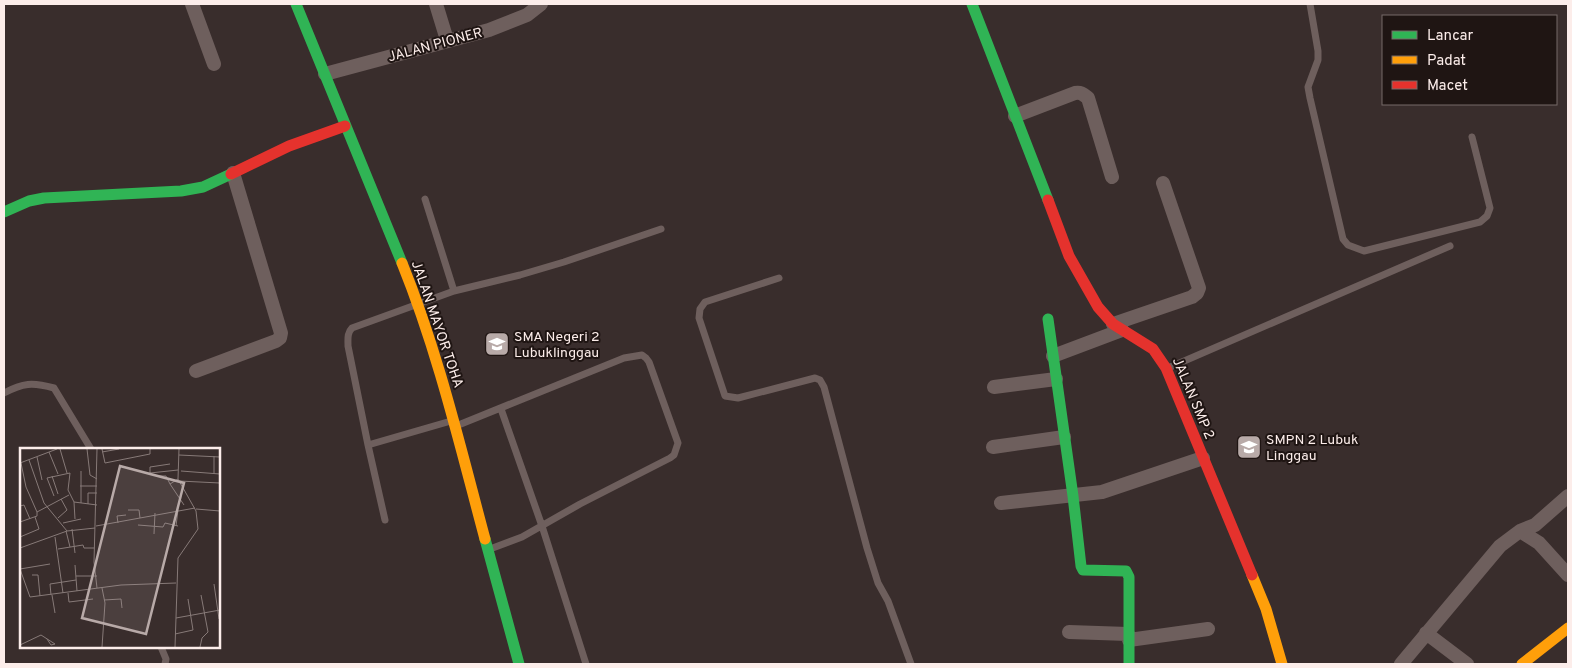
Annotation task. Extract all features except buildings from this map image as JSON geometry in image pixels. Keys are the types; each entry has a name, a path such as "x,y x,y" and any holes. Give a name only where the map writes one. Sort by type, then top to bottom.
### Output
{"street":[{"path":"192,4 214,64"},
{"name":"JALAN MAYOR TOHA","path":"296,4 417,303 437,361 518,664"},
{"path":"436,4 447,40"},
{"name":"JALAN SMP 2","path":"972,4 1069,256 1098,307 1118,327 1154,349 1166,368 1266,609 1282,664"},
{"name":"JALAN PIONER","path":"325,74 509,23 537,5"},
{"path":"1015,116 1080,92 1088,98 1112,177"},
{"path":"4,212 29,201 44,198 186,190 203,186 289,146 345,126"},
{"path":"196,370 276,341 282,333 233,173"},
{"path":"1053,356 1118,327 1192,298 1198,293 1199,288 1163,183"},
{"path":"1048,319 1074,496 1081,566 1083,570 1126,571 1129,576 1129,664"},
{"path":"994,387 1056,379"},
{"path":"993,447 1064,437"},
{"path":"1001,503 1102,492 1204,458"},
{"path":"1401,664 1500,546 1520,531 1535,525 1568,496"},
{"path":"1520,531 1539,543 1568,575"},
{"path":"1069,632 1129,637 1208,629"},
{"path":"1522,664 1568,629"},
{"path":"1426,633 1467,664"}],"lane":[{"path":"1310,4 1318,60 1308,87 1344,239 1348,246 1364,250 1480,222 1487,216 1490,208 1472,137"},
{"path":"425,199 454,291"},
{"path":"385,520 348,346 348,335 352,328 454,291 564,262 661,229"},
{"path":"1166,368 1450,246"},
{"path":"780,278 705,302 700,309 699,318 725,396 738,398 814,378 820,380 824,387 866,548 911,664"},
{"path":"368,446 501,409 624,358 642,355 646,358 678,442 674,455 580,504 522,537 487,550"},
{"path":"4,393 21,384 42,384 54,388 90,448"},
{"path":"501,409 542,526 586,664"},
{"path":"161,648 166,659 165,664"}],"traffic: fast":[{"path":"296,4 402,263"},
{"path":"972,4 1048,200"},
{"path":"4,212 29,201 44,198 181,191 203,187 231,174"},
{"path":"1048,319 1081,566 1083,570 1126,571 1129,577 1129,664"},
{"path":"485,539 519,664"}],"traffic: slow":[{"path":"402,263 427,331 485,539"},
{"path":"1252,575 1266,609 1282,664"},
{"path":"1522,664 1568,628"}],"traffic: jam":[{"path":"231,174 289,146 345,126"},
{"path":"1048,200 1069,256 1098,307 1113,324 1153,349 1166,368 1252,575"}],"place":[{"name":"SMA Negeri 2 Lubuklinggau","path":"497,344"},
{"name":"SMPN 2 Lubuk Linggau","path":"1249,447"}]}
